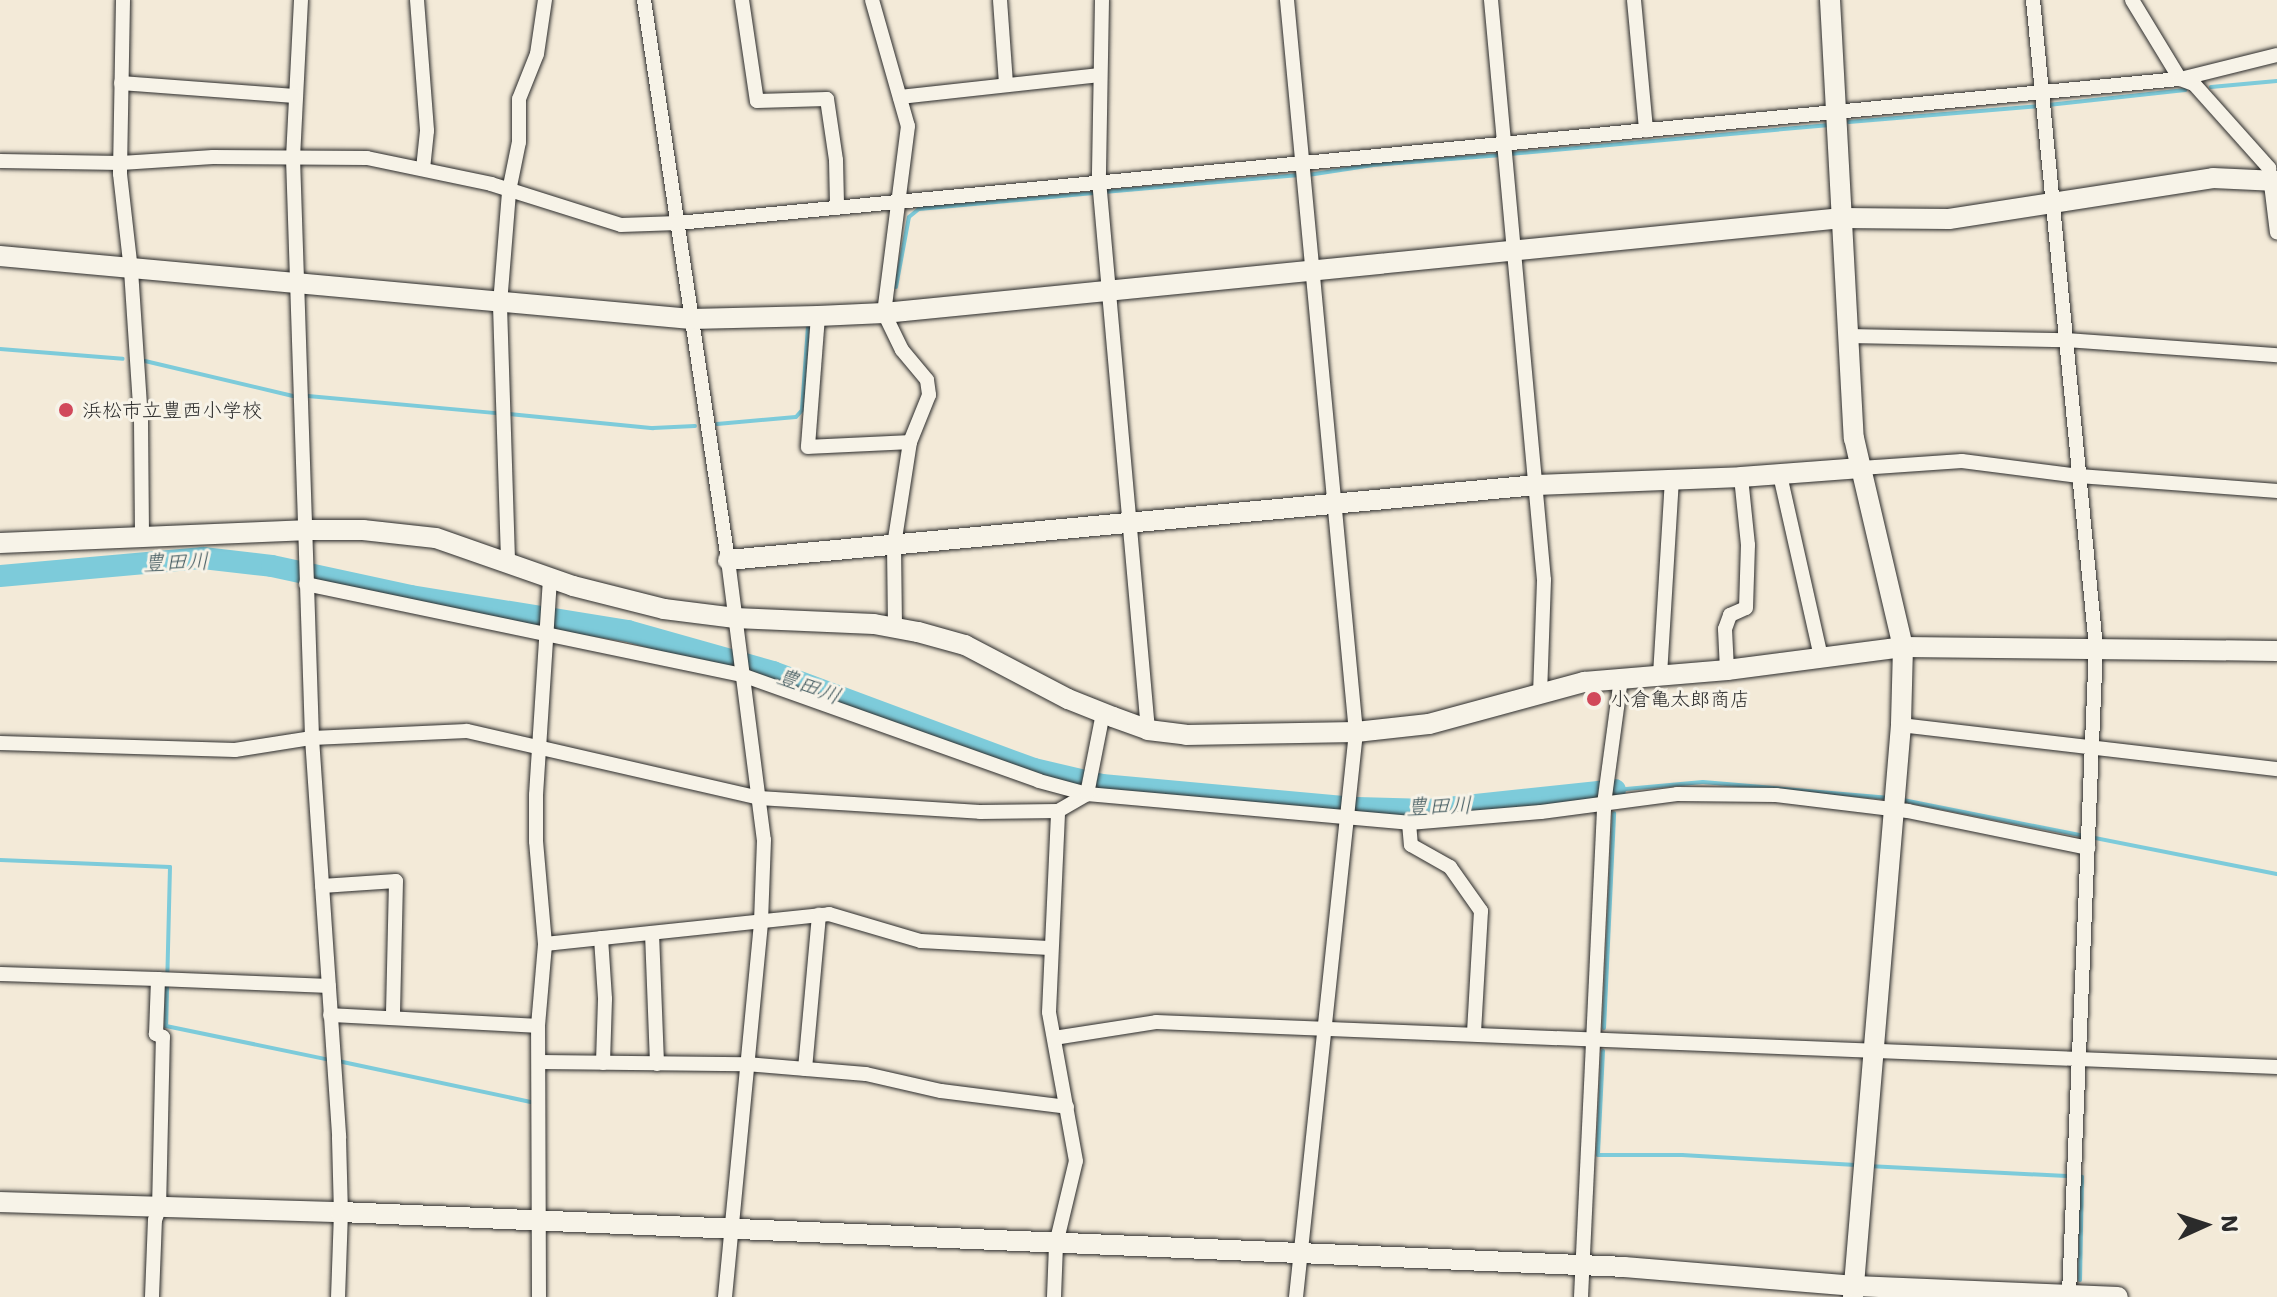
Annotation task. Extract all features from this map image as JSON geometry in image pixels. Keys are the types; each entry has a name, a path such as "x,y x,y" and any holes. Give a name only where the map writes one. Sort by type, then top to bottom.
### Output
{"street":[{"path":"123,0 121,163 141,420 142,534"},
{"path":"301,0 293,158 312,738 341,1212 338,1297"},
{"path":"417,0 427,131 423,169"},
{"path":"508,560 500,304 509,191 519,142 519,99 537,54 545,0"},
{"path":"644,0 728,560 765,849 761,923 725,1297"},
{"path":"742,0 757,101 827,99 836,160 837,205"},
{"path":"872,0 908,126 901,201 884,313 902,350 927,380 929,395 910,442 894,545 895,626"},
{"path":"1000,0 1006,83"},
{"path":"1102,0 1099,189 1148,730"},
{"path":"1287,0 1356,732 1296,1297"},
{"path":"1491,0 1544,580 1540,692"},
{"path":"1634,0 1646,130"},
{"path":"1830,0 1854,438 1903,647 1901,725 1854,1292"},
{"path":"2033,0 2096,647 2069,1295"},
{"path":"2132,0 2180,79 2194,84 2269,168 2274,181 2277,233"},
{"path":"0,161 121,163 213,157 367,158 491,184 621,225 678,223 837,205 1099,189 1302,164 1837,112 2043,101 2180,79 2277,55"},
{"path":"900,97 1100,75"},
{"path":"121,83 295,96"},
{"path":"0,256 500,304 691,319 818,316 884,313 1842,218 1949,219 2213,178 2274,181"},
{"path":"818,316 808,447 910,442"},
{"path":"1848,336 2066,340 2277,355"},
{"path":"728,560 1536,485 1780,475 1962,461 2079,476 2277,491"},
{"path":"1780,475 1821,657"},
{"path":"1727,670 1725,629 1730,615 1746,608 1748,545 1741,477"},
{"path":"1660,675 1672,480"},
{"path":"0,543 142,534 304,530 363,530 436,538 508,560 550,578 664,609 735,618 895,626 965,645 1068,699 1148,730 1215,736 1356,732 1429,724 1584,682 1727,670 1903,647 2277,651"},
{"path":"539,1297 538,1026 545,944 536,841 538,750 550,578"},
{"path":"306,583 742,673 1039,781 1087,794 1409,823 1677,794 1735,793 1895,801 2088,846"},
{"path":"1581,1297 1606,780 1621,678"},
{"path":"0,743 235,750 312,738 467,731 538,750 759,798 980,812 1058,811 1087,794 1103,713"},
{"path":"1901,725 2277,769"},
{"path":"1054,1297 1056,1244 1076,1161 1049,1012 1058,811"},
{"path":"1409,823 1411,845 1450,867 1481,911 1474,1034"},
{"path":"322,886 396,881 393,1017"},
{"path":"545,944 829,914 921,941 1050,948"},
{"path":"805,1069 819,915"},
{"path":"652,933 657,1064"},
{"path":"601,938 605,999 603,1063"},
{"path":"0,974 329,986"},
{"path":"152,1297 155,1220 159,1209 163,1037 156,1034 165,979"},
{"path":"330,1015 538,1026"},
{"path":"1054,1038 1156,1022 2277,1067"},
{"path":"540,1062 746,1064 866,1074 941,1091 1067,1107"},
{"path":"0,1202 341,1212 1300,1252 1583,1266 1854,1292 2118,1297"}],"waterway":[{"path":"2211,87 2277,81"},
{"path":"2048,105 2185,90"},
{"path":"1849,122 2039,106"},
{"path":"1510,154 1827,125"},
{"path":"1308,175 1373,165 1502,155"},
{"path":"1104,192 1299,175"},
{"path":"896,287 909,217 919,209 1096,193"},
{"path":"717,424 796,417 802,410 808,327"},
{"path":"0,349 123,359"},
{"path":"145,361 293,396"},
{"path":"308,396 496,413"},
{"path":"509,414 653,428 695,426"},
{"name":"豊田川","path":"0,576 203,558 272,566 411,596 628,631 773,672 1034,769 1102,785 1357,808 1429,810 1615,790"},
{"path":"1615,796 1615,790 1703,782 1890,798"},
{"path":"1903,800 2277,874"},
{"path":"1604,1028 1614,813"},
{"path":"0,860 170,867 166,1026 330,1060"},
{"path":"1603,1051 1598,1155 1682,1155 1856,1165"},
{"path":"338,1061 531,1102"},
{"path":"1868,1166 2082,1177 2080,1280"}],"place":[{"name":"浜松市立豊西小学校","path":"66,410"},
{"name":"小倉亀太郎商店","path":"1594,699"}]}
